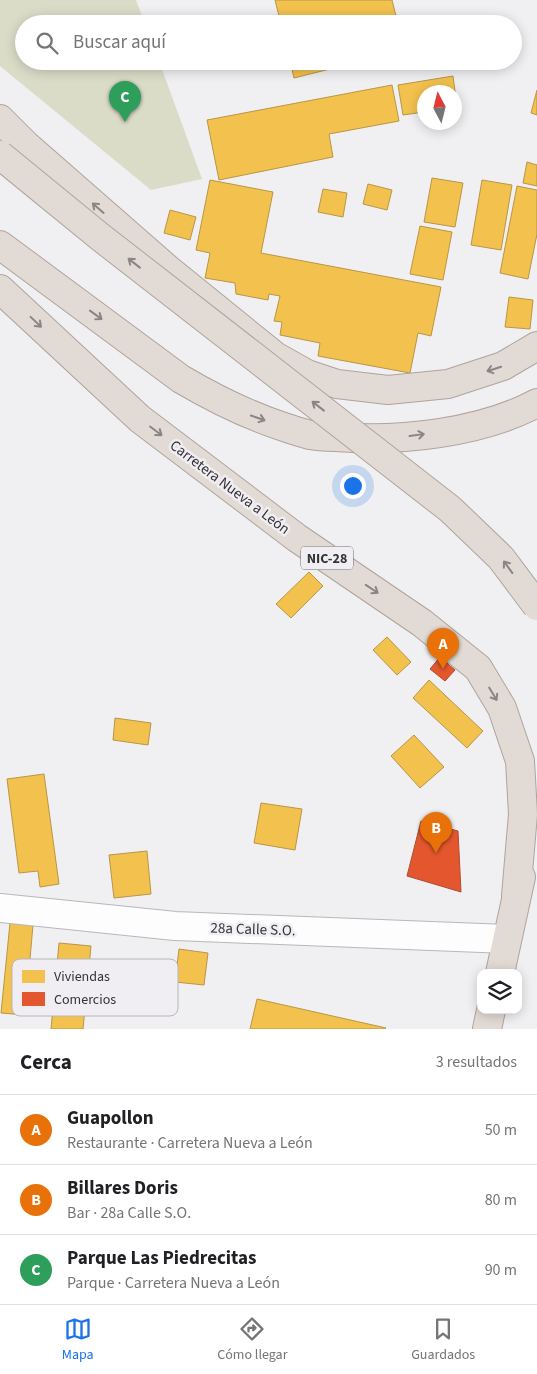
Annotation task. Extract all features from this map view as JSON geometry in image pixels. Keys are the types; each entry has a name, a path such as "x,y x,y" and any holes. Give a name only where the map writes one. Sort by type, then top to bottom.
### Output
{"highway":[{"path":"0,119 170,271 275,356 307,374 336,384 388,390 448,384 503,366 537,346"},
{"path":"0,155 99,236 450,509 501,558 537,606"},
{"path":"0,245 181,379 213,398 252,416 310,435 359,439 412,436 500,420 537,403"},
{"name":"Carretera Nueva a León","path":"0,288 140,419 297,538 422,623 478,668 502,708 520,761 523,814 516,896"},
{"path":"501,969 516,896 537,813"},
{"path":"487,1029 490,1014"}],"street":[{"name":"28a Calle S.O.","path":"0,908 175,926 507,939"}],"green space":[{"path":"0,0 136,0 142,15 15,15 15,70 162,70 202,179 151,190 0,66"}],"building: Viviendas":[{"path":"275,0 392,0 396,15 279,15"},
{"path":"292,70 326,70 294,78"},
{"path":"453,76 454,85 417,85 417,113 403,115 398,85"},
{"path":"392,85 399,121 329,134 333,157 219,180 207,120"},
{"path":"537,90 537,115 531,113"},
{"path":"527,162 537,165 537,186 523,183"},
{"path":"432,178 463,183 455,227 424,222"},
{"path":"210,180 273,192 261,253 441,287 431,336 418,333 410,373 318,356 320,343 280,335 282,322 274,321 280,296 269,294 268,300 236,294 235,283 205,278 210,253 196,250"},
{"path":"482,180 512,185 501,250 471,245"},
{"path":"368,184 392,190 387,210 363,204"},
{"path":"517,186 537,190 537,234 528,279 500,273"},
{"path":"323,189 347,193 343,217 318,212"},
{"path":"170,210 196,217 190,240 164,233"},
{"path":"420,226 452,232 443,280 410,274"},
{"path":"509,297 533,300 530,329 505,327"},
{"path":"309,572 323,586 291,618 276,604"},
{"path":"387,637 411,662 397,675 373,650"},
{"path":"429,680 483,731 467,748 413,698"},
{"path":"115,718 151,723 148,745 113,740"},
{"path":"414,735 444,767 420,788 391,756"},
{"path":"44,774 59,884 40,887 38,871 19,873 7,779"},
{"path":"261,803 302,809 295,850 254,843"},
{"path":"147,851 151,894 114,898 109,855"},
{"path":"10,923 33,925 30,959 12,959 12,1014 1,1013"},
{"path":"59,943 91,946 90,959 58,959"},
{"path":"179,949 208,953 204,985 178,982"},
{"path":"257,999 386,1028 250,1029"},
{"path":"52,1016 84,1016 83,1029 51,1029"}],"building: Comercios":[{"path":"440,657 455,670 445,681 430,669"},
{"path":"421,821 458,831 461,892 407,876"}],"place":[{"name":"Parque Las Piedrecitas","path":"125,122"},
{"name":"Guapollon","path":"443,669"},
{"name":"Billares Doris","path":"436,853"}]}
